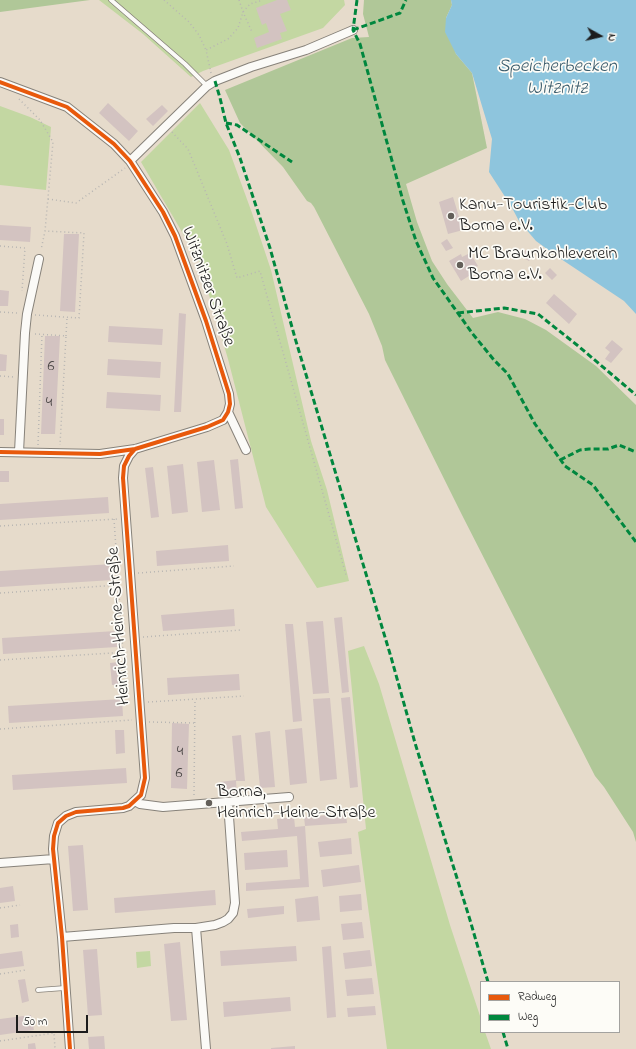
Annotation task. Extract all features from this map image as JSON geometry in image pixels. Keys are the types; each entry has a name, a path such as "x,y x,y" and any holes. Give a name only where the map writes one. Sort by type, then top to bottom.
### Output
{"street":[{"path":"130,162 207,86 214,81 251,67 306,50 353,30"},
{"name":"Witznitzer Straße","path":"0,82 67,107 114,144 130,162 163,212 175,236 206,321 224,377 229,394 230,404 228,412 246,450"},
{"path":"19,452 25,333 27,314 39,259"},
{"path":"0,452 100,454 135,449 207,427 223,420 228,412"},
{"name":"Heinrich-Heine-Straße","path":"135,449 128,456 124,466 123,478 145,778 141,795 135,801"},
{"path":"70,1049 62,937 54,859 54,836 58,824 66,816 76,812 123,808 135,801 140,804 163,807 289,797"},
{"path":"62,937 174,928 196,928 223,922 228,919 233,913 235,903 228,802"},
{"path":"0,863 54,859"},
{"path":"196,928 206,1049"}],"lane":[{"path":"111,0 185,64 207,86"},
{"path":"38,990 66,988"}],"path":[{"path":"164,0 189,22 199,34 206,50 214,81"},
{"path":"239,0 252,32"},
{"path":"206,50 228,39 238,28 243,12 250,4 263,0"},
{"path":"18,98 40,120 53,142 45,231 39,259"},
{"path":"166,126 188,149 227,244 237,278 260,271 346,575"},
{"path":"48,199 76,203 130,162"},
{"path":"0,312 79,318 84,233 45,231"},
{"path":"60,447 67,318"},
{"path":"25,333 66,336"},
{"path":"38,446 42,334"},
{"path":"0,376 22,377"},
{"path":"0,526 126,518"},
{"path":"114,519 123,652"},
{"path":"130,573 234,566"},
{"path":"0,593 131,585"},
{"path":"135,638 240,630"},
{"path":"0,660 136,652"},
{"path":"140,703 244,696"},
{"path":"194,804 195,699"},
{"path":"0,729 141,721 195,723"},
{"path":"0,908 20,905"},
{"path":"0,974 26,970"},
{"path":"0,1041 54,1033 55,1049"}],"green space":[{"path":"0,0 90,0 0,12"},
{"path":"99,0 344,0 345,5 323,28 203,71 191,77 143,34"},
{"path":"364,0 451,0 452,5 446,18 456,54 472,73 487,148 406,184 417,222 432,261 447,284 473,318 498,312 525,319 546,330 596,366 636,405 636,842 633,832 604,787 595,776 462,515 385,360 382,346 369,314 314,207 307,201 283,167 240,123 225,90 352,38 369,37 363,14"},
{"path":"200,103 229,150 271,270 311,441 327,490 349,581 317,588 266,507 228,359 199,261 141,162"},
{"path":"0,106 30,117 51,127 46,190 0,185"},
{"path":"364,646 379,684 450,925 480,1016 480,1033 485,1033 491,1049 387,1049 358,832 366,829 348,651"},
{"path":"150,951 151,966 137,968 136,952"}],"water":[{"name":"Speicherbecken Witznitz","path":"451,0 636,0 636,314 624,301 536,241 519,221 489,172 492,139 472,73 456,54 445,32 446,18 452,5"}],"building":[{"path":"277,0 287,0 291,10 280,14 287,31 280,33 282,39 257,48 254,38 269,32 266,23 262,25 256,8"},
{"path":"108,103 138,131 129,141 99,113"},
{"path":"162,105 168,111 153,126 146,119"},
{"name":"Kanu-Touristik-Club Borna e.V.","path":"453,197 463,230 448,234 439,202"},
{"path":"0,225 31,227 30,242 0,240"},
{"path":"64,234 79,234 75,312 60,311"},
{"path":"447,239 453,248 446,251 441,243"},
{"path":"525,250 533,255 529,261 520,256"},
{"name":"MC Braunkohleverein Borna e.V.","path":"470,253 478,266 470,270 472,274 461,281 449,261 461,254 462,257"},
{"path":"550,268 557,275 552,280 545,273"},
{"path":"0,290 9,291 8,306 0,306"},
{"path":"554,294 577,314 569,324 546,303"},
{"path":"179,313 186,314 181,412 174,412"},
{"path":"109,326 163,329 162,345 108,342"},
{"path":"45,336 60,336 55,434 41,434"},
{"path":"612,340 623,349 611,363 605,359 610,352 605,348"},
{"path":"0,354 7,355 6,371 0,371"},
{"path":"108,359 161,362 160,378 107,375"},
{"path":"107,392 161,395 160,411 106,408"},
{"path":"0,419 4,419 4,435 0,435"},
{"path":"238,459 243,508 235,509 230,460"},
{"path":"214,460 220,510 202,512 197,462"},
{"path":"183,464 188,512 172,514 167,466"},
{"path":"153,467 159,517 151,518 145,468"},
{"path":"0,471 9,471 9,482 0,482"},
{"path":"108,497 109,513 0,520 0,504"},
{"path":"228,545 229,561 157,566 156,551"},
{"path":"112,564 113,580 0,587 0,571"},
{"path":"234,609 235,626 163,631 161,615"},
{"path":"342,617 349,692 342,693 334,618"},
{"path":"323,621 329,693 313,694 306,622"},
{"path":"285,624 293,624 302,721 293,722"},
{"path":"116,631 117,647 3,654 2,638"},
{"path":"119,662 120,685 112,685 110,663"},
{"path":"239,674 240,690 168,695 167,678"},
{"path":"350,697 358,787 350,788 341,698"},
{"path":"330,698 337,779 320,781 313,699"},
{"path":"122,699 123,716 9,723 8,706"},
{"path":"172,723 189,724 187,789 171,788"},
{"path":"302,728 307,783 290,785 285,730"},
{"path":"115,730 124,730 125,753 116,754"},
{"path":"270,731 275,787 260,788 255,733"},
{"path":"241,735 245,781 236,781 237,795 221,796 220,782 236,780 232,736"},
{"path":"126,768 127,783 13,790 12,775"},
{"path":"346,814 347,823 305,826 304,817"},
{"path":"294,817 295,827 305,826 309,887 246,891 246,883 300,879 297,836 242,841 241,832 278,829 277,819"},
{"path":"351,838 352,854 320,857 318,842"},
{"path":"83,845 88,910 73,911 68,846"},
{"path":"287,850 288,867 245,870 244,853"},
{"path":"359,865 361,882 323,887 321,870"},
{"path":"13,886 15,901 0,903 0,888"},
{"path":"215,890 216,905 115,913 114,898"},
{"path":"361,894 362,910 340,912 339,896"},
{"path":"318,896 320,920 297,922 295,899"},
{"path":"284,906 284,914 248,918 247,909"},
{"path":"362,922 364,938 343,940 341,924"},
{"path":"18,924 19,937 11,938 10,925"},
{"path":"180,942 187,1020 171,1021 164,944"},
{"path":"296,946 297,961 221,966 220,951"},
{"path":"331,946 336,1017 327,1018 322,947"},
{"path":"97,949 102,1015 88,1016 83,950"},
{"path":"370,950 372,966 345,969 343,953"},
{"path":"22,951 24,966 0,969 0,954"},
{"path":"372,978 374,994 347,996 345,980"},
{"path":"25,979 29,1001 22,1003 18,980"},
{"path":"290,997 291,1011 224,1017 223,1002"},
{"path":"375,1006 376,1015 348,1017 347,1008"},
{"path":"31,1015 34,1030 0,1035 0,1019"},
{"path":"104,1036 105,1049 89,1049 88,1037"},
{"path":"35,1043 36,1049 28,1049 28,1044"},
{"path":"295,1046 295,1049 271,1049 271,1048"}],"marked path":[{"path":"357,0 353,30 360,44 403,201 416,241 433,278 472,333 494,360 508,374 535,424 565,466 593,485 636,542"},
{"path":"353,30 400,13 406,0"},
{"path":"215,81 226,123 240,158 270,248 295,338 391,657 415,743 488,981"},
{"path":"226,123 237,125 292,162"},
{"path":"458,313 504,308 538,314 636,395"},
{"path":"560,460 580,450 608,449 619,445 636,452"},
{"path":"503,1033 508,1049"}],"cycle path":[{"path":"0,82 67,107 114,144 130,161 163,212 175,236 206,321 229,394 230,404 228,412 223,420 207,427 135,449 100,454 0,452"},
{"path":"70,1049 62,937 53,849 54,836 58,823 66,816 76,812 123,808 129,806 141,795 145,778 123,478 124,466 129,456 135,449"}],"place":[{"name":"Kanu-Touristik-Club Borna e.V.","path":"451,216"},
{"name":"MC Braunkohleverein Borna e.V.","path":"460,265"},
{"name":"Borna, Heinrich-Heine-Straße","path":"209,803"}]}
